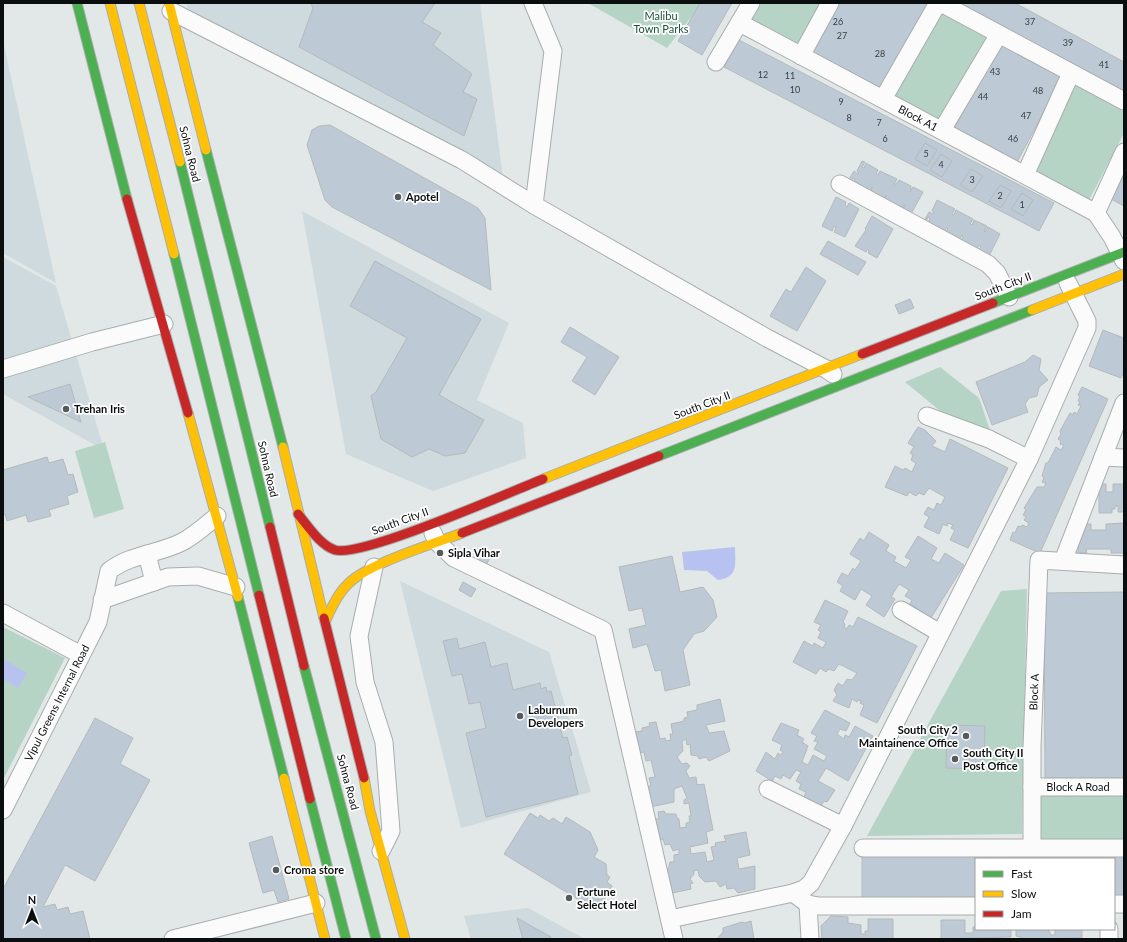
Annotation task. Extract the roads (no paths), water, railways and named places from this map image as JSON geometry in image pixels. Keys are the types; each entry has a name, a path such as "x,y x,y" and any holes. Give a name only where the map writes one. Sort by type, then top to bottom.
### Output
{"main road":[{"path":"77,3 121,180 164,324 236,587 325,939"},
{"path":"110,3 161,202 264,619 346,939"},
{"name":"Sohna Road","path":"139,3 214,296 289,608 376,939"},
{"path":"170,7 241,289 276,414 298,513 381,851 405,939"},
{"name":"South City II","path":"298,513 326,544 336,550 350,550 429,524 1009,296 1123,256"},
{"path":"325,622 344,585 358,574 374,567 1124,274"}],"street":[{"path":"533,3 553,50 534,205"},
{"path":"716,62 751,3"},
{"path":"801,56 830,3"},
{"path":"883,99 938,3"},
{"path":"941,3 1124,101"},
{"path":"170,7 462,160 534,205 767,338 826,369 845,384"},
{"name":"Block A1","path":"740,23 1096,213"},
{"path":"942,130 999,34"},
{"path":"1025,175 1072,73"},
{"path":"1123,256 1112,236 1096,213 1124,152"},
{"path":"840,184 988,264 996,273 1009,296"},
{"path":"670,919 793,893 804,889 812,883 843,826 1029,459 1087,328 1087,322 1064,276"},
{"path":"3,369 92,342 164,324"},
{"path":"1063,561 1124,403"},
{"path":"927,416 989,439 1029,459"},
{"path":"1103,457 1124,458"},
{"path":"154,582 147,554 182,542 217,516"},
{"path":"429,524 437,542 454,558 603,630 674,939"},
{"name":"Vipul Greens Internal Road","path":"4,806 98,622 109,571 116,566 147,554"},
{"name":"Block A","path":"1032,847 1032,787 1039,560 1124,565"},
{"path":"374,567 360,636 365,682 384,742 392,831 381,851"},
{"path":"102,600 168,577 198,576 236,587"},
{"path":"901,610 940,633"},
{"path":"3,613 82,654"},
{"name":"Block A Road","path":"1032,787 1124,787"},
{"path":"768,789 843,826"},
{"path":"863,848 1124,848"},
{"path":"793,893 808,904 824,907 975,906"},
{"path":"173,939 316,903"},
{"path":"808,904 810,939"}],"water":[{"path":"735,547 735,564 733,573 730,576 718,580 707,571 684,570 682,552"},
{"path":"3,659 27,673 18,688 3,679"}],"place":[{"name":"Apotel","path":"398,197"},
{"name":"Trehan Iris","path":"66,409"},
{"name":"Sipla Vihar","path":"440,553"},
{"name":"Laburnum Developers","path":"520,716"},
{"name":"South City 2 Maintainence Office","path":"966,736"},
{"name":"South City II Post Office","path":"955,759"},
{"name":"Croma store","path":"276,870"},
{"name":"Fortune Select Hotel","path":"569,898"}],"park label":[{"name":"Malibu Town Parks","path":"661,22"}]}
